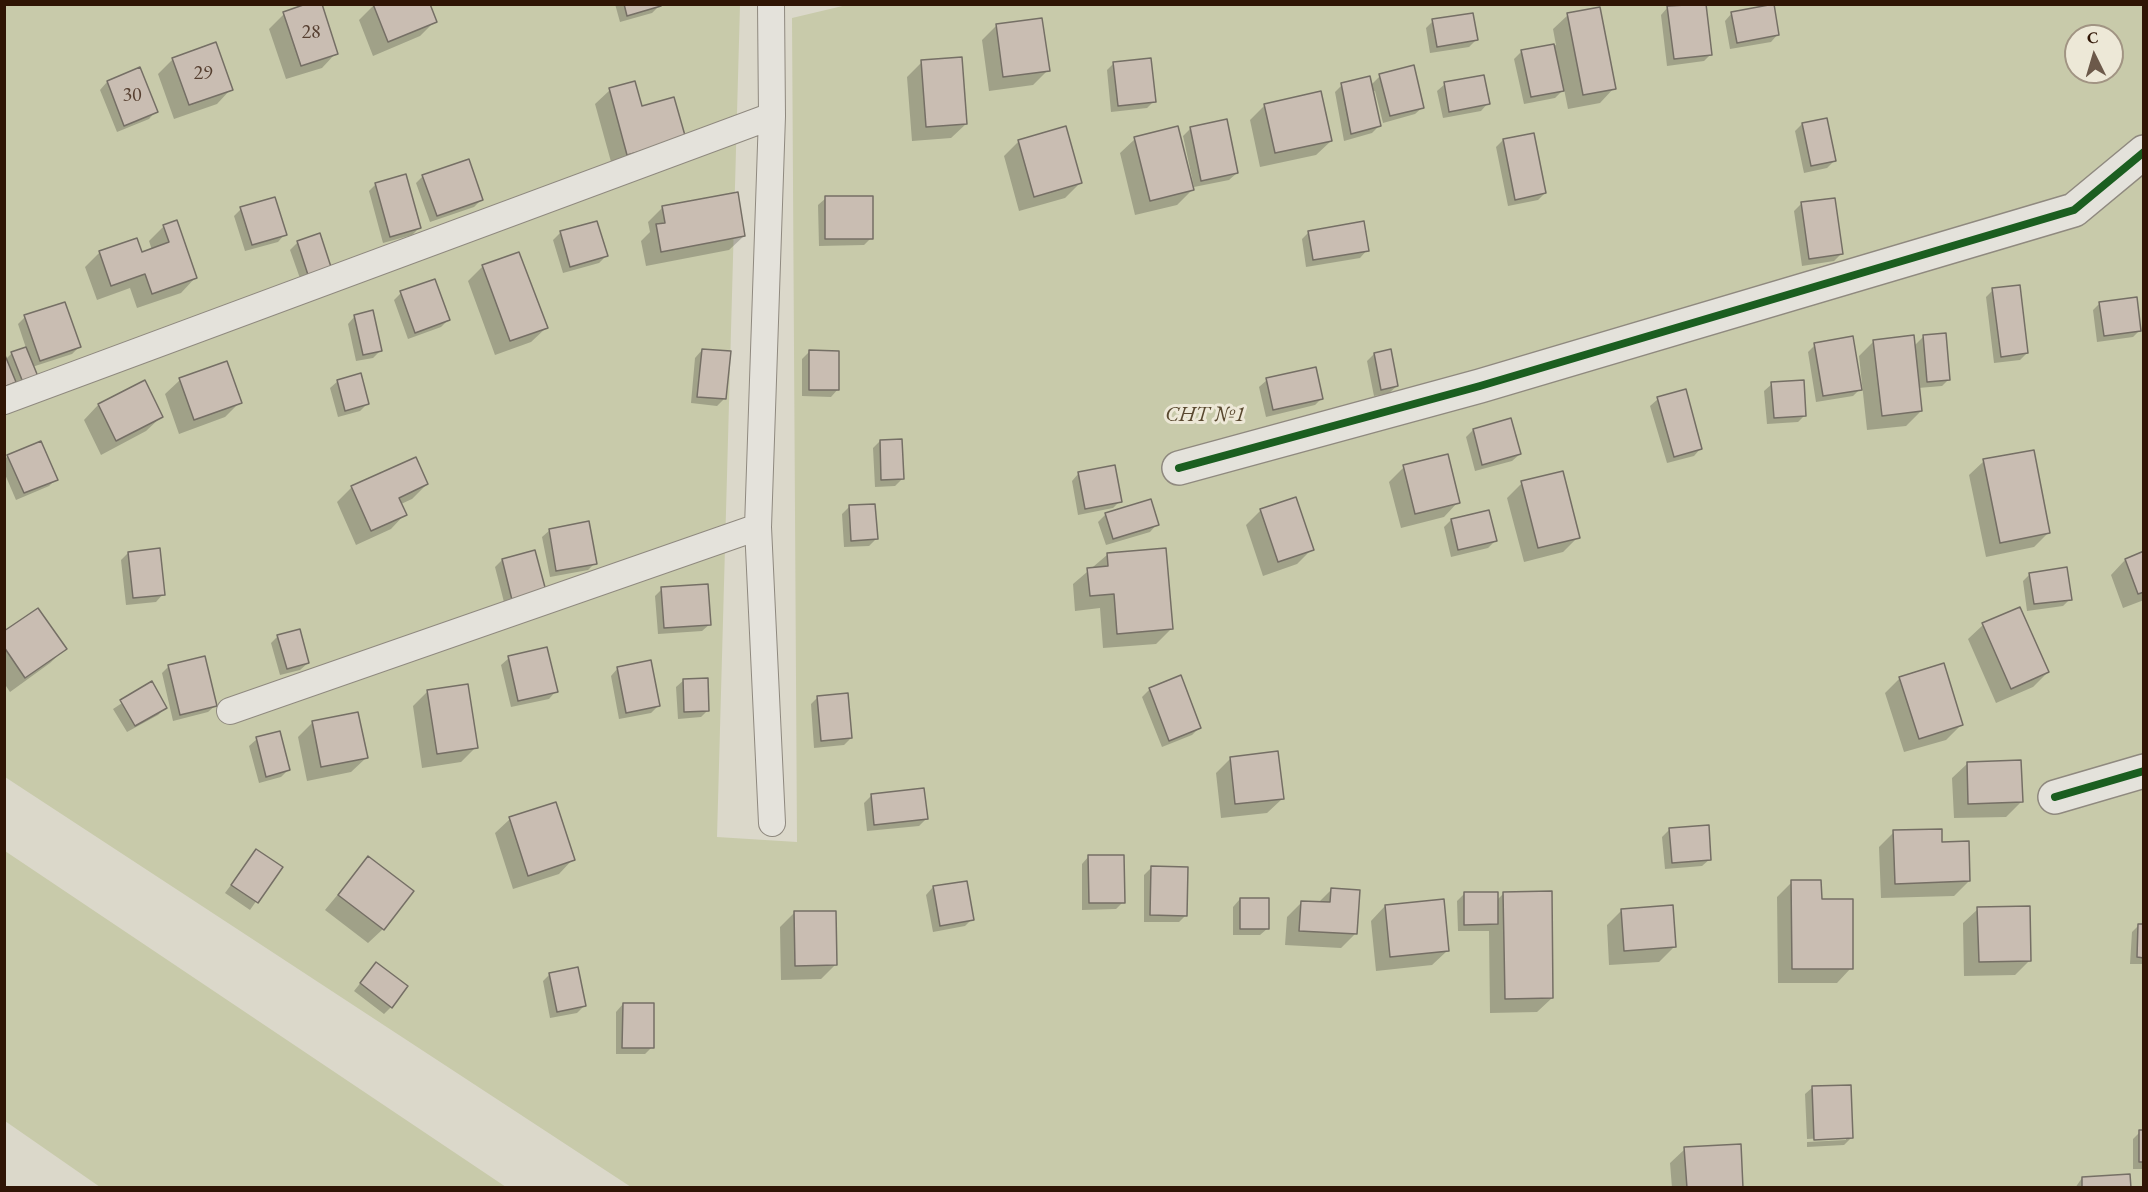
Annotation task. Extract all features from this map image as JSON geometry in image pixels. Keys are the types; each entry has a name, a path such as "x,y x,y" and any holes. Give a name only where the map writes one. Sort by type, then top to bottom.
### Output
{"street":[{"path":"1179,468 1480,386 2073,210 2144,152"},
{"path":"2055,797 2144,771"}],"lane":[{"path":"771,4 772,116 758,527 772,823"},
{"path":"4,401 772,116"},
{"path":"230,711 758,527"}],"green space":[{"name":"СНТ №1","path":"851,4 2143,5 2143,1187 631,1187 5,777 4,5 740,5 717,837 797,842 792,18"},
{"path":"5,851 506,1187 100,1187 5,1121"}],"building":[{"path":"306,4 322,4 338,54 301,66 283,12"},
{"path":"373,4 430,4 437,22 388,42"},
{"path":"624,4 660,4 661,6 627,16"},
{"path":"1706,4 1712,55 1674,59 1667,6"},
{"path":"1774,4 1779,35 1737,43 1731,12"},
{"path":"1600,7 1616,89 1583,95 1567,13"},
{"path":"1473,13 1478,40 1437,47 1432,19"},
{"path":"1042,18 1050,71 1003,77 996,24"},
{"path":"216,42 233,90 189,105 172,58"},
{"path":"1554,44 1564,91 1531,97 1521,50"},
{"path":"962,57 967,124 926,127 921,60"},
{"path":"1151,58 1156,102 1118,106 1113,62"},
{"path":"1414,65 1424,108 1390,116 1379,74"},
{"path":"140,67 158,112 124,126 107,81"},
{"path":"1484,75 1490,104 1449,112 1444,82"},
{"path":"1370,76 1381,126 1351,134 1341,83"},
{"path":"635,81 642,106 674,97 686,139 627,155 609,88"},
{"path":"1321,91 1332,141 1275,153 1264,104"},
{"path":"1827,118 1836,161 1811,166 1802,123"},
{"path":"1227,119 1238,173 1201,181 1190,127"},
{"path":"1066,126 1082,183 1034,197 1018,140"},
{"path":"1178,126 1194,190 1150,201 1134,137"},
{"path":"1534,133 1546,193 1515,200 1503,139"},
{"path":"469,159 483,200 437,216 422,175"},
{"path":"406,174 421,228 390,237 375,183"},
{"path":"738,192 745,236 661,252 656,224 665,223 662,206"},
{"path":"825,196 873,196 873,239 825,239"},
{"path":"275,197 287,235 252,245 240,207"},
{"path":"1835,198 1843,254 1809,259 1801,202"},
{"path":"177,220 197,278 152,294 145,274 111,286 99,251 137,238 142,252 169,242 163,225"},
{"path":"597,221 608,256 570,267 560,231"},
{"path":"1364,221 1369,251 1313,260 1308,231"},
{"path":"320,233 332,270 309,278 297,241"},
{"path":"519,252 548,328 510,341 482,265"},
{"path":"435,279 450,320 415,333 400,291"},
{"path":"2020,285 2028,353 2001,357 1992,288"},
{"path":"2137,297 2141,331 2104,336 2099,302"},
{"path":"65,302 81,347 40,361 24,315"},
{"path":"373,310 382,351 363,355 354,315"},
{"path":"1946,333 1950,380 1927,382 1923,335"},
{"path":"1914,335 1922,411 1882,416 1873,340"},
{"path":"1853,336 1862,390 1823,396 1814,343"},
{"path":"26,347 39,379 24,385 11,352"},
{"path":"702,349 731,351 726,399 697,397"},
{"path":"1391,349 1398,386 1381,390 1374,353"},
{"path":"809,350 839,351 839,390 809,390"},
{"path":"4,353 16,382 4,387"},
{"path":"227,361 242,403 194,420 179,378"},
{"path":"1316,367 1323,399 1273,410 1266,378"},
{"path":"361,373 369,404 345,411 337,380"},
{"path":"145,380 163,417 116,441 98,404"},
{"path":"1804,380 1806,416 1774,418 1771,382"},
{"path":"1686,389 1702,449 1674,457 1657,397"},
{"path":"1511,418 1521,454 1482,465 1473,429"},
{"path":"902,439 904,479 881,480 880,440"},
{"path":"41,441 58,480 24,493 7,455"},
{"path":"2034,450 2050,533 2000,543 1983,459"},
{"path":"1448,454 1460,503 1415,514 1403,465"},
{"path":"416,457 428,484 399,498 407,515 371,531 351,486"},
{"path":"1115,465 1122,502 1085,509 1078,472"},
{"path":"1563,471 1580,538 1538,548 1521,481"},
{"path":"1296,497 1314,550 1278,562 1260,509"},
{"path":"1151,499 1159,525 1113,539 1105,513"},
{"path":"875,504 878,539 851,541 849,505"},
{"path":"1489,510 1497,541 1458,550 1451,519"},
{"path":"589,521 597,564 556,571 549,529"},
{"path":"160,548 165,595 133,598 128,552"},
{"path":"1166,548 1173,629 1117,634 1114,594 1090,596 1087,568 1108,566 1107,553"},
{"path":"535,550 546,591 512,600 502,559"},
{"path":"2144,551 2144,592 2138,594 2125,559"},
{"path":"2067,567 2072,600 2034,604 2029,573"},
{"path":"708,584 711,625 664,628 661,587"},
{"path":"2020,607 2049,672 2011,689 1982,623"},
{"path":"38,608 67,649 25,678 4,647 4,631"},
{"path":"300,629 309,663 287,669 277,635"},
{"path":"547,647 558,692 518,701 508,656"},
{"path":"205,656 217,706 180,715 168,665"},
{"path":"651,660 660,706 626,713 617,667"},
{"path":"1944,663 1963,725 1919,739 1899,677"},
{"path":"1181,675 1201,728 1169,741 1149,688"},
{"path":"708,678 709,711 684,712 683,679"},
{"path":"152,681 167,708 135,726 120,700"},
{"path":"468,684 478,748 437,754 427,690"},
{"path":"848,693 852,738 821,741 817,696"},
{"path":"358,712 368,758 321,767 312,721"},
{"path":"280,731 290,770 266,777 256,737"},
{"path":"1278,751 1284,799 1235,804 1230,757"},
{"path":"2021,760 2023,802 1968,804 1967,762"},
{"path":"924,788 928,819 874,825 871,794"},
{"path":"556,802 575,860 528,876 509,817"},
{"path":"1709,825 1711,860 1672,863 1669,828"},
{"path":"1942,829 1942,842 1969,841 1970,881 1895,884 1893,830"},
{"path":"256,849 283,867 258,903 231,885"},
{"path":"1088,855 1124,855 1125,903 1089,903"},
{"path":"368,856 414,891 384,930 338,895"},
{"path":"1151,866 1188,867 1187,916 1150,915"},
{"path":"1791,880 1821,880 1822,899 1853,899 1853,969 1792,969"},
{"path":"967,881 974,920 940,926 933,886"},
{"path":"1331,888 1360,890 1357,934 1299,931 1301,901 1330,902"},
{"path":"1552,891 1553,998 1505,999 1503,892"},
{"path":"1464,892 1498,892 1498,924 1464,925"},
{"path":"1240,898 1269,898 1269,929 1240,929"},
{"path":"1444,899 1449,951 1390,957 1385,905"},
{"path":"1673,905 1676,947 1624,951 1621,909"},
{"path":"2030,906 2031,961 1979,962 1977,907"},
{"path":"794,911 836,911 837,965 795,966"},
{"path":"2138,924 2144,924 2144,958 2137,957"},
{"path":"376,962 408,986 392,1008 360,983"},
{"path":"578,967 586,1006 557,1012 549,973"},
{"path":"623,1003 654,1003 654,1048 622,1048"},
{"path":"1851,1085 1853,1138 1814,1140 1812,1086"},
{"path":"2139,1130 2144,1130 2144,1162 2139,1162"},
{"path":"1741,1144 1743,1188 1687,1188 1684,1147"},
{"path":"2130,1174 2131,1188 2082,1188 2082,1177"}],"cycle path":[{"path":"1179,468 1480,386 2074,210 2144,152"},
{"path":"2055,797 2144,771"}]}
